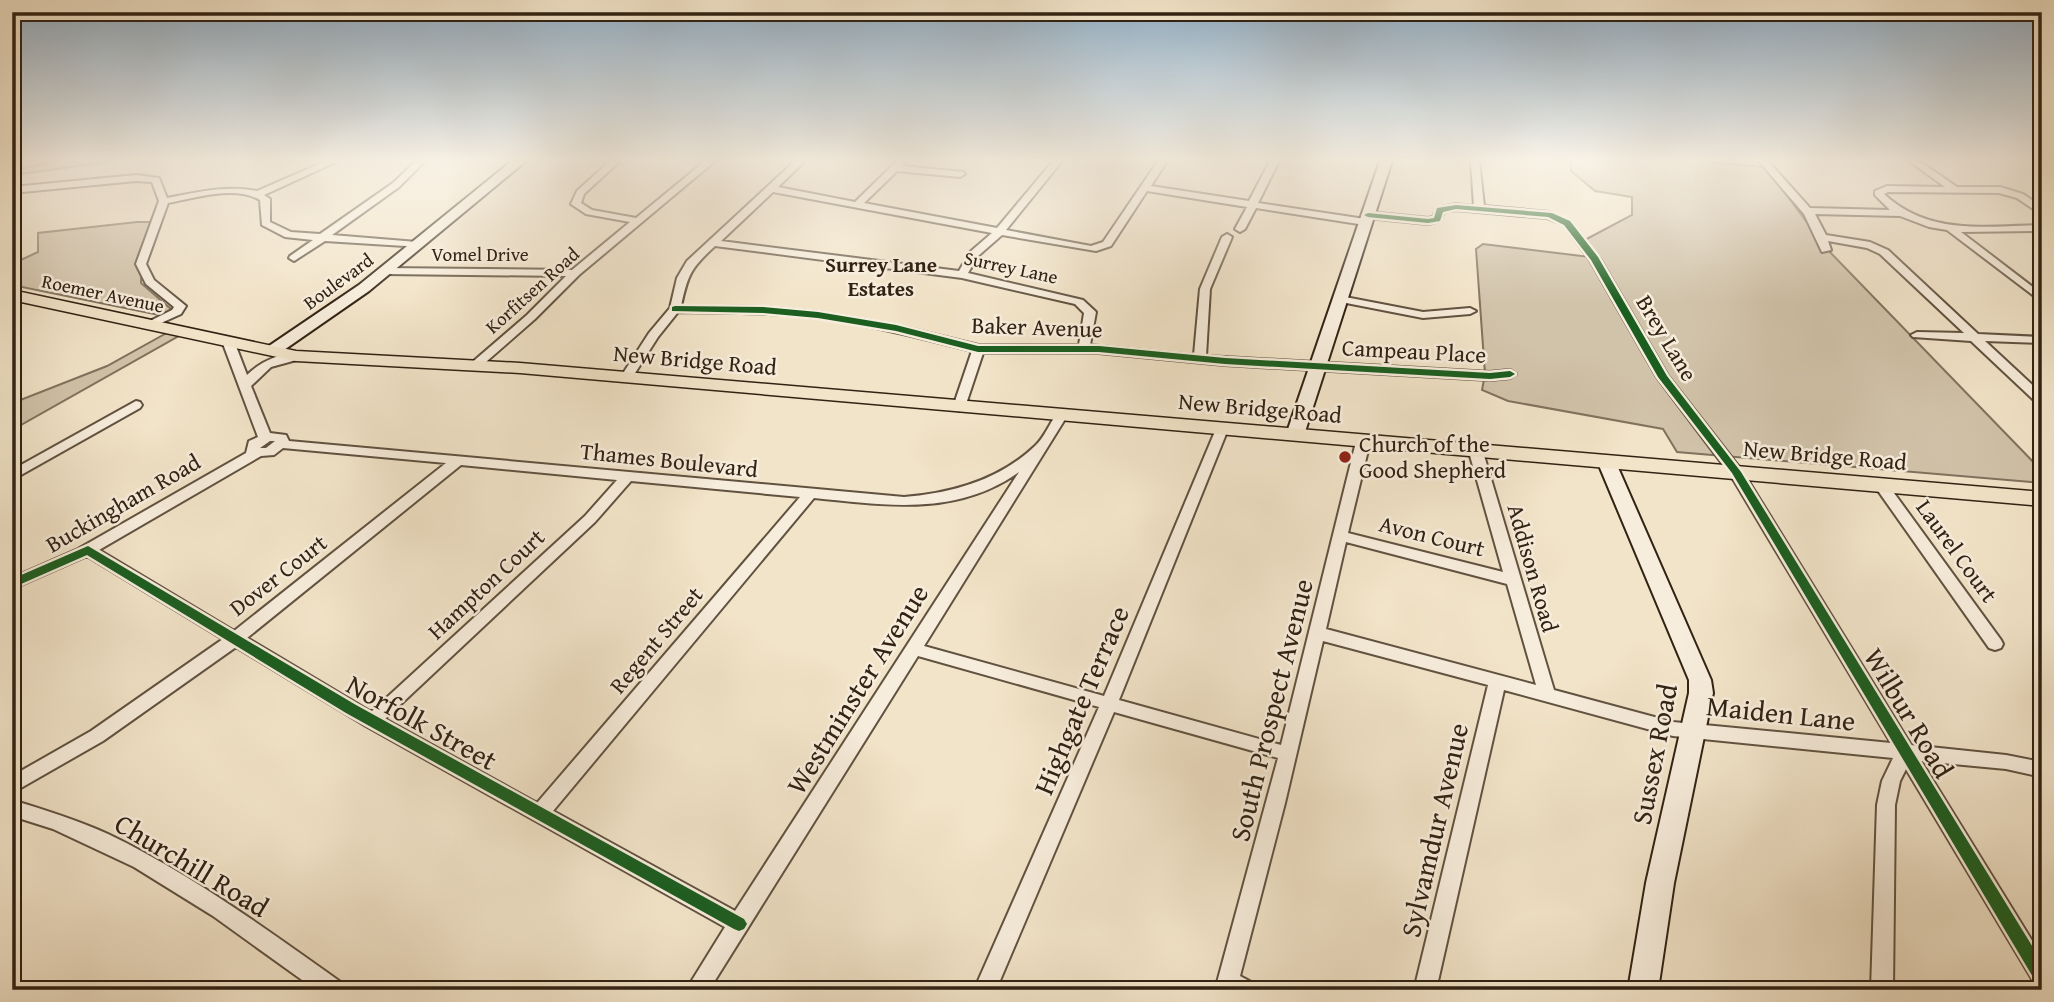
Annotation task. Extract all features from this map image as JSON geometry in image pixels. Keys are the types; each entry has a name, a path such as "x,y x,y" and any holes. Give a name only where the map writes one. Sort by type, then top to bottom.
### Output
{"main road":[{"name":"Roemer Avenue","path":"12,295 228,341"},
{"name":"New Bridge Road","path":"228,341 275,349 296,356 475,365"},
{"name":"New Bridge Road","path":"275,349 293,347 1061,416 2042,499"}],"street":[{"path":"150,325 172,315 180,306 150,282 141,264 162,208"},
{"name":"Vomel Drive","path":"265,208 264,218 270,227 289,235 417,245"},
{"path":"294,258 364,208"},
{"name":"Boulevard","path":"275,349 385,271 463,208"},
{"path":"582,208 589,212 639,221"},
{"name":"Korfitsen Road","path":"475,365 531,317 575,273 655,208"},
{"path":"626,378 653,335 675,309 682,278 691,263 753,208"},
{"path":"865,208 1092,249 1107,244 1131,208"},
{"path":"962,275 974,254 998,233 1019,208"},
{"path":"1240,229 1251,208"},
{"path":"1275,208 1367,219 1428,221 1437,219 1438,212 1444,208 1479,209"},
{"path":"1295,435 1371,208"},
{"path":"1803,208 1822,237 1826,250"},
{"path":"1895,208 1925,226 1951,229 2042,228"},
{"name":"Brey Lane","path":"1479,209 1549,215 1567,223 1595,259 1663,377 1736,472"},
{"path":"1806,211 1902,213"},
{"path":"1951,229 2042,299"},
{"path":"1200,359 1205,289 1227,237"},
{"path":"1822,237 1861,243 1884,252 2042,401"},
{"name":"Surrey Lane","path":"716,243 962,275 1032,289 1085,304 1090,312 1084,348"},
{"name":"Vomel Drive","path":"385,271 575,273"},
{"path":"1340,299 1423,315 1470,312"},
{"name":"Baker Avenue","path":"675,309 763,310 818,315 896,328 978,349 1084,348 1316,366"},
{"path":"1917,334 2042,340"},
{"path":"228,341 265,438 251,447 252,452 257,453"},
{"path":"959,407 978,349"},
{"path":"245,386 254,373 267,364 296,356"},
{"name":"Campeau Place","path":"1316,366 1490,376 1510,374"},
{"path":"12,476 136,405"},
{"name":"Westminster Avenue","path":"697,990 1061,416"},
{"name":"Highgate Terrace","path":"985,990 1109,703 1222,429"},
{"name":"Thames Boulevard","path":"265,438 278,437 283,440 282,443 884,502 947,497 998,480 1038,449"},
{"name":"South Prospect Avenue","path":"1233,987 1363,442"},
{"name":"Buckingham Road","path":"12,593 257,453 269,452 282,443"},
{"name":"Addison Road","path":"1476,452 1547,696"},
{"name":"Dover Court","path":"12,785 97,736 235,639 459,460"},
{"name":"Sussex Road","path":"1607,463 1696,665 1701,693 1660,883 1643,990"},
{"name":"Wilbur Road","path":"1736,472 2042,977"},
{"name":"Hampton Court","path":"372,721 590,519 627,477"},
{"name":"Laurel Court","path":"1881,485 1995,644"},
{"name":"Regent Street","path":"539,814 808,495"},
{"name":"Avon Court","path":"1340,536 1513,580"},
{"path":"12,584 88,550"},
{"name":"Norfolk Street","path":"88,550 372,721 740,924"},
{"name":"Maiden Lane","path":"1317,633 1656,725 2006,762 2042,770"},
{"path":"914,649 1288,754"},
{"name":"Sylvamdur Avenue","path":"1425,990 1497,682"},
{"path":"1882,990 1886,805 1891,782 1905,752"},
{"name":"Churchill Road","path":"12,808 42,816 146,864 206,900 334,990"}],"shaded area":[{"path":"1632,208 1796,208 1826,248 2042,471 2042,483 1677,452 1663,429 1508,401 1482,390 1485,374 1476,249 1483,244 1590,257 1581,242 1632,215"},
{"path":"156,222 141,264 141,283 171,309 169,313 159,315 12,285 12,264 38,252 38,233"},
{"path":"172,330 184,333 12,430 12,400 18,401 107,366"}],"cycle path":[{"path":"1368,215 1428,221 1437,219 1440,210 1452,208"},
{"path":"1465,208 1549,215 1567,223 1595,259 1663,377 1736,472 2042,977"},
{"path":"675,309 763,310 818,315 896,328 978,349 1099,349 1225,361 1490,376 1510,374"},
{"path":"12,584 88,550 351,709 739,924"}],"place":[{"name":"Church of the Good Shepherd","path":"1345,457"}],"district":[{"name":"Surrey Lane Estates","path":"881,277"}]}
